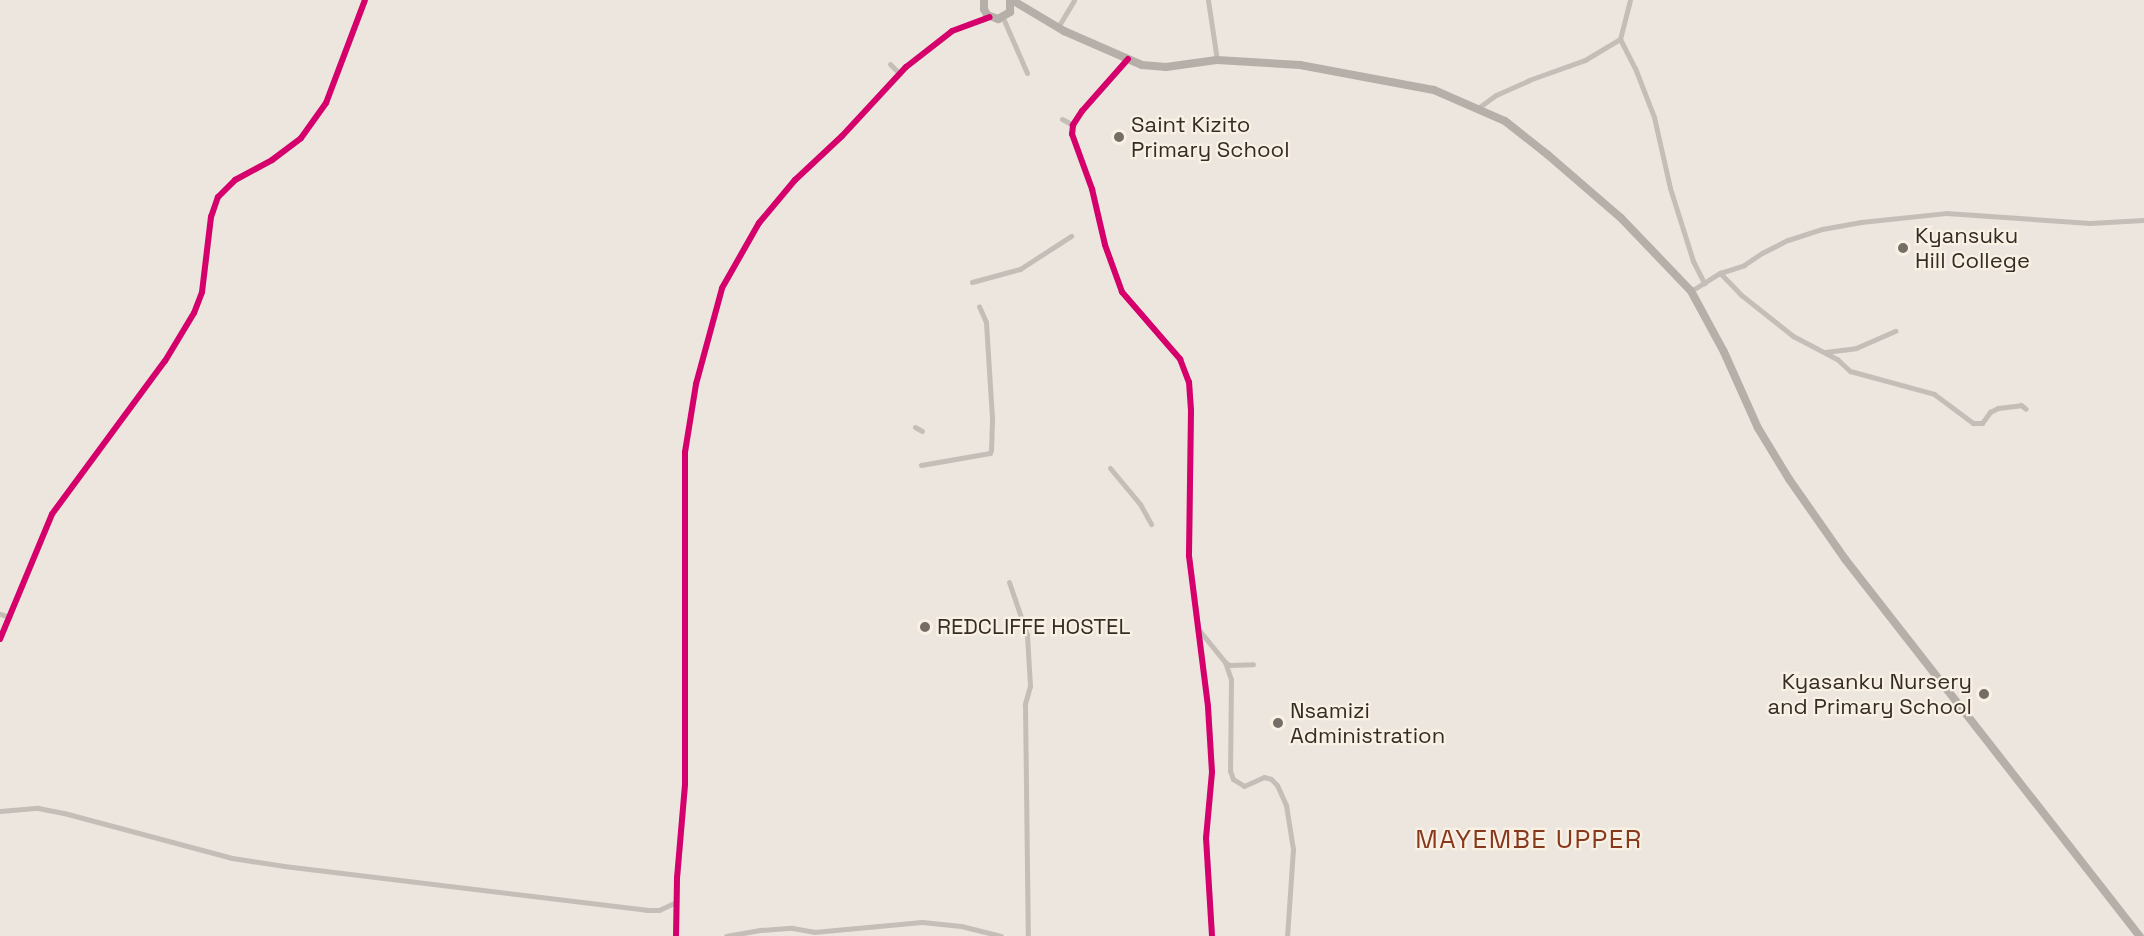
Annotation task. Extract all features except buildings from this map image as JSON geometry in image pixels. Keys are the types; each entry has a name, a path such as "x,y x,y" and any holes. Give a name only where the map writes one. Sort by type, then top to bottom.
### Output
{"main road":[{"path":"1010,12 1011,0 1058,27 1142,64 1166,67 1217,60 1300,65 1434,90 1505,121 1567,171 1621,218 1691,291 1724,352 1758,428 1789,479 1845,560 2140,936"},
{"path":"984,4 990,17 1003,18 1010,12 1030,11"}],"street":[{"path":"0,639 52,514 165,362 194,314 202,292 211,217 218,196 235,180 272,160 301,138 326,103 365,0"},
{"path":"1058,27 1074,0"},
{"path":"1208,0 1217,60"},
{"path":"1630,0 1620,39 1635,68 1654,117 1670,188 1693,261 1704,283"},
{"path":"976,22 984,4"},
{"path":"676,936 676,902 685,784 685,452 690,410 708,333 722,288 759,223 795,180 842,136 924,51 952,32 990,17"},
{"path":"1003,18 1027,73"},
{"path":"1478,108 1496,95 1529,80 1585,60 1620,39"},
{"path":"1128,59 1073,125 1074,143 1092,189 1106,245 1122,292 1180,359 1189,382 1191,410 1189,556 1208,707 1212,772 1206,838 1212,936"},
{"path":"890,64 900,74"},
{"path":"1062,119 1073,125"},
{"path":"1691,291 1720,273 1744,265 1762,253 1804,234 1919,214 2000,215 2090,223 2144,220"},
{"path":"972,282 1020,269 1071,236"},
{"path":"1720,273 1740,294 1793,336 1811,348 1825,352 1850,371 1934,394 1973,423 1982,423 1990,412 1998,408 2021,405 2026,409"},
{"path":"921,465 991,450 992,418 986,322 979,306"},
{"path":"1825,352 1857,348 1895,331"},
{"path":"915,427 922,431"},
{"path":"1110,468 1140,504 1150,524"},
{"path":"1009,582 1027,635 1030,686 1025,704 1028,936"},
{"path":"0,614 10,617"},
{"path":"1198,629 1225,662 1231,679 1230,771 1233,779 1244,786 1264,777 1270,779 1277,785 1286,805 1293,849 1287,936"},
{"path":"1225,662 1229,665 1253,664"},
{"path":"0,812 38,808 232,858 284,866 646,910 659,910 676,902"},
{"path":"726,936 761,930 792,928 814,932 922,922 961,926 1001,936"}],"cycle path":[{"path":"0,639 52,514 165,361 194,313 202,292 211,217 218,197 235,180 272,160 301,138 326,103 365,0"},
{"path":"676,936 677,878 685,784 685,452 696,384 722,288 759,223 795,180 842,136 906,67 952,31 990,17"},
{"path":"1128,59 1082,111 1073,125 1072,134 1092,189 1105,245 1122,292 1180,359 1189,382 1191,410 1189,556 1208,707 1212,772 1206,838 1212,936"}],"place":[{"name":"Saint Kizito Primary School","path":"1119,137"},
{"name":"Kyansuku Hill College","path":"1903,248"},
{"name":"REDCLIFFE HOSTEL","path":"925,627"},
{"name":"Kyasanku Nursery and Primary School","path":"1984,694"},
{"name":"Nsamizi Administration","path":"1278,723"}],"district":[{"name":"MAYEMBE UPPER","path":"1529,840"}]}
